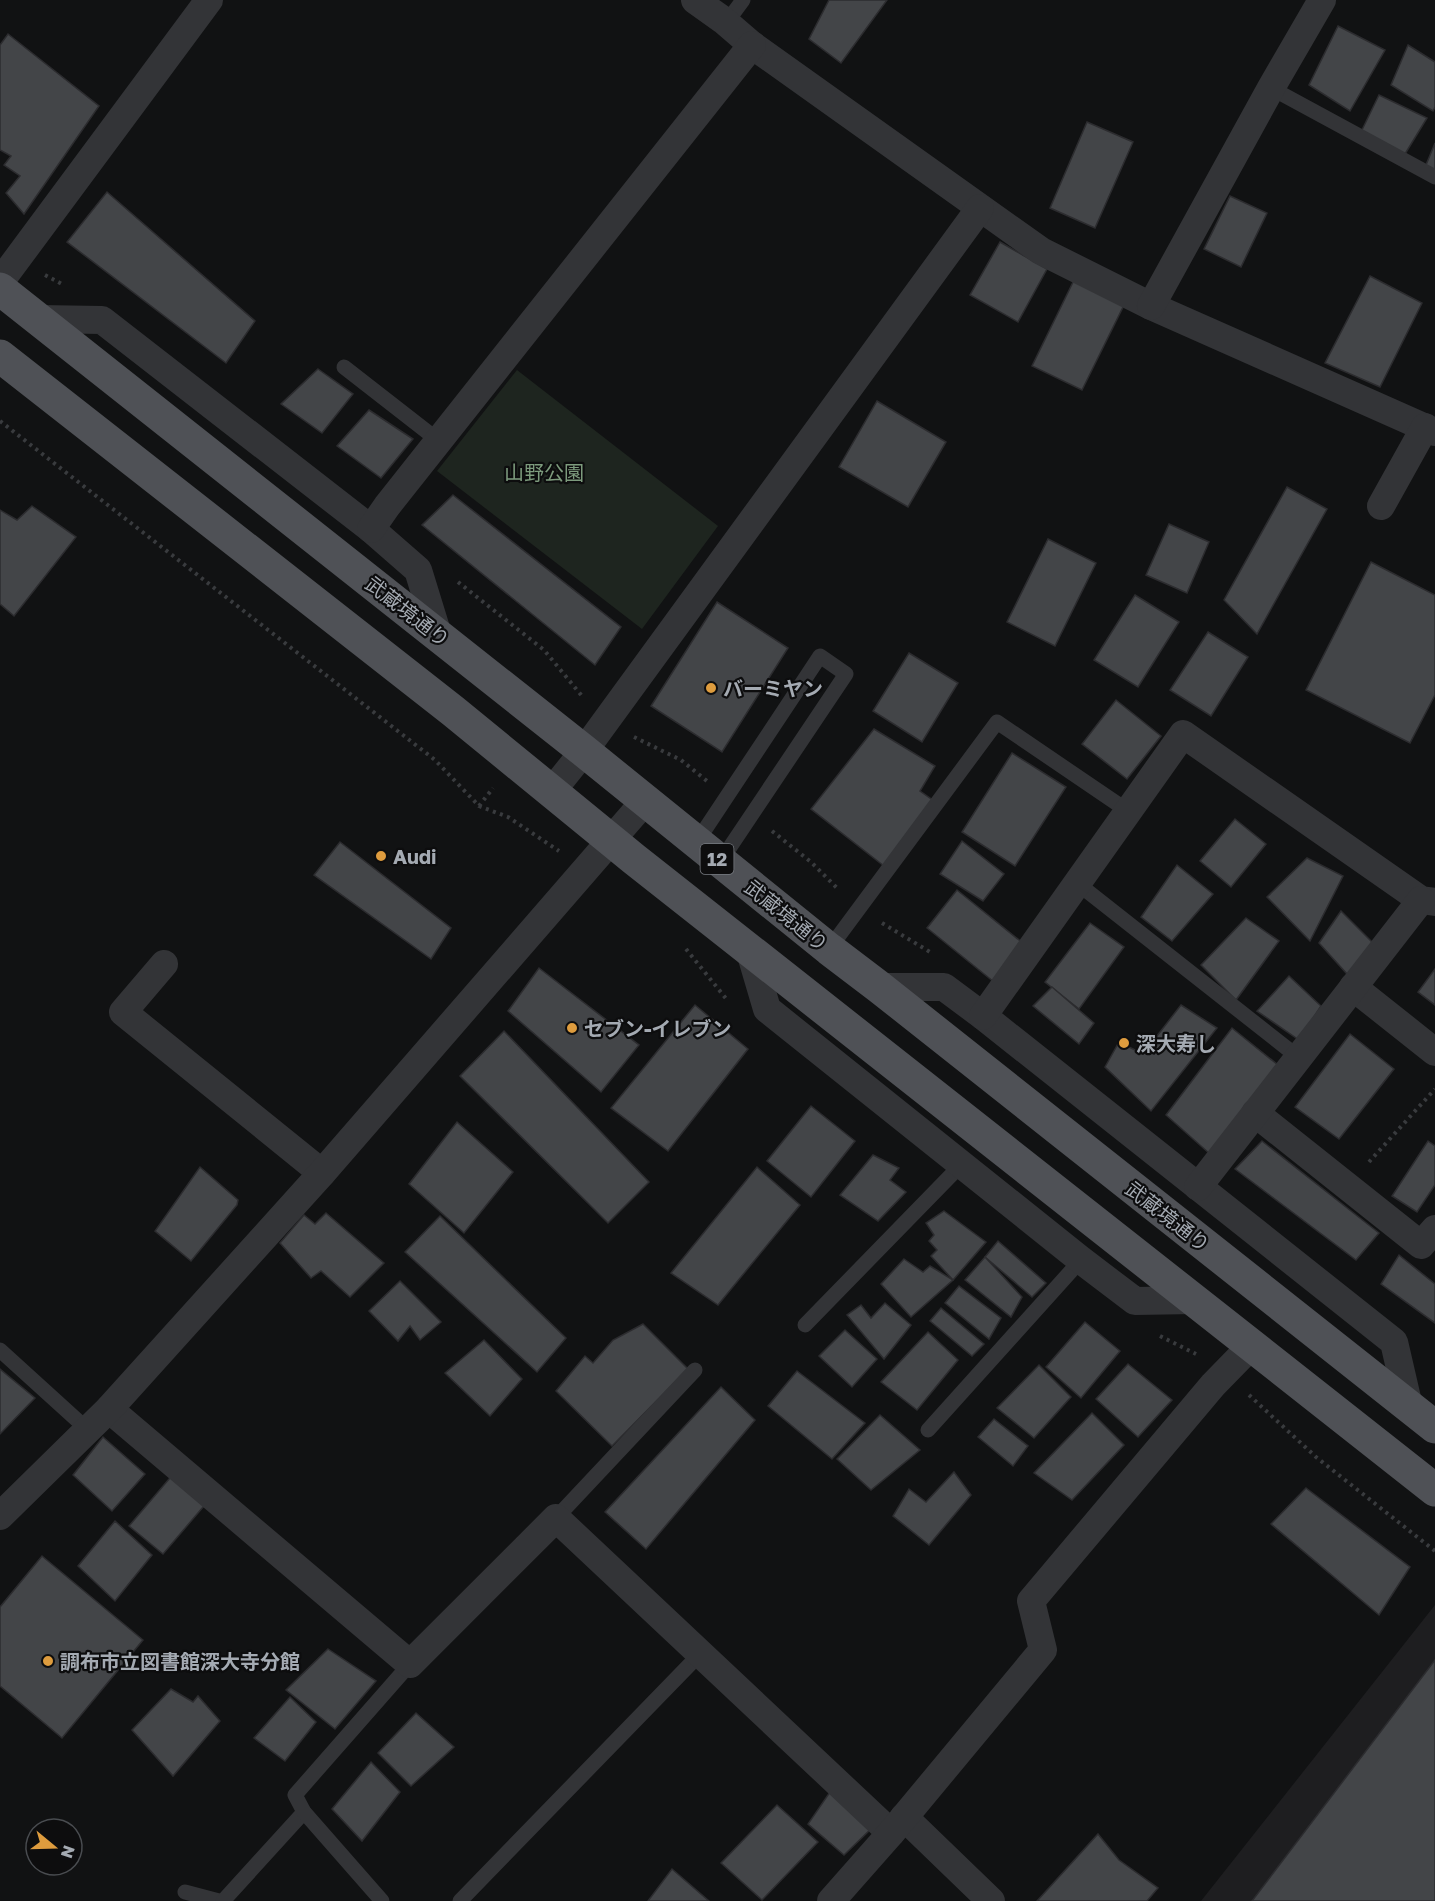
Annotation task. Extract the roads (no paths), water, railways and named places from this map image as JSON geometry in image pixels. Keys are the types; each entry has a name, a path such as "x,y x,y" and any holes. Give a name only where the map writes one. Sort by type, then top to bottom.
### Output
{"main road":[{"name":"武蔵境通り","path":"0,289 584,751 829,949 1435,1427"},
{"name":"12","path":"0,356 1435,1490"}],"street":[{"path":"0,282 209,0"},
{"path":"695,0 752,45 1041,251 1151,306 1430,429 1381,506"},
{"path":"1151,306 1322,0"},
{"path":"371,529 752,45"},
{"path":"552,791 584,751 980,208"},
{"path":"39,319 102,320 371,529 418,570 438,635"},
{"path":"983,1016 1183,734 1428,901 1353,987 1198,1187"},
{"path":"0,1516 108,1409 322,1173 645,801"},
{"path":"749,948 767,1010 1081,1260 1136,1301 1195,1300"},
{"path":"164,964 123,1012 322,1173"},
{"path":"879,987 944,987 983,1016 1394,1342 1409,1407"},
{"path":"1353,987 1435,1052"},
{"path":"1255,1113 1421,1245 1435,1228"},
{"path":"831,1901 1043,1650 1031,1601 1224,1373 1253,1344"},
{"path":"108,1409 410,1665 556,1518 700,1654 897,1825 991,1901"}],"lane":[{"path":"726,23 743,0"},
{"path":"1271,88 1435,177"},
{"path":"344,367 439,441"},
{"path":"820,656 846,674 708,852 820,656"},
{"path":"829,949 997,722 1128,811"},
{"path":"1077,884 1298,1058"},
{"path":"806,1325 962,1164"},
{"path":"928,1430 1081,1260"},
{"path":"0,1350 88,1430"},
{"path":"556,1518 695,1370"},
{"path":"460,1901 700,1654"},
{"path":"382,1901 304,1812 295,1796 410,1665"},
{"path":"185,1892 221,1901 304,1812"}],"place":[{"name":"バーミヤン","path":"711,688"},
{"name":"Audi","path":"381,856"},
{"name":"セブン-イレブン","path":"572,1028"},
{"name":"深大寿し","path":"1124,1043"},
{"name":"調布市立図書館深大寺分館","path":"48,1661"}],"park label":[{"name":"山野公園","path":"544,472"}]}
